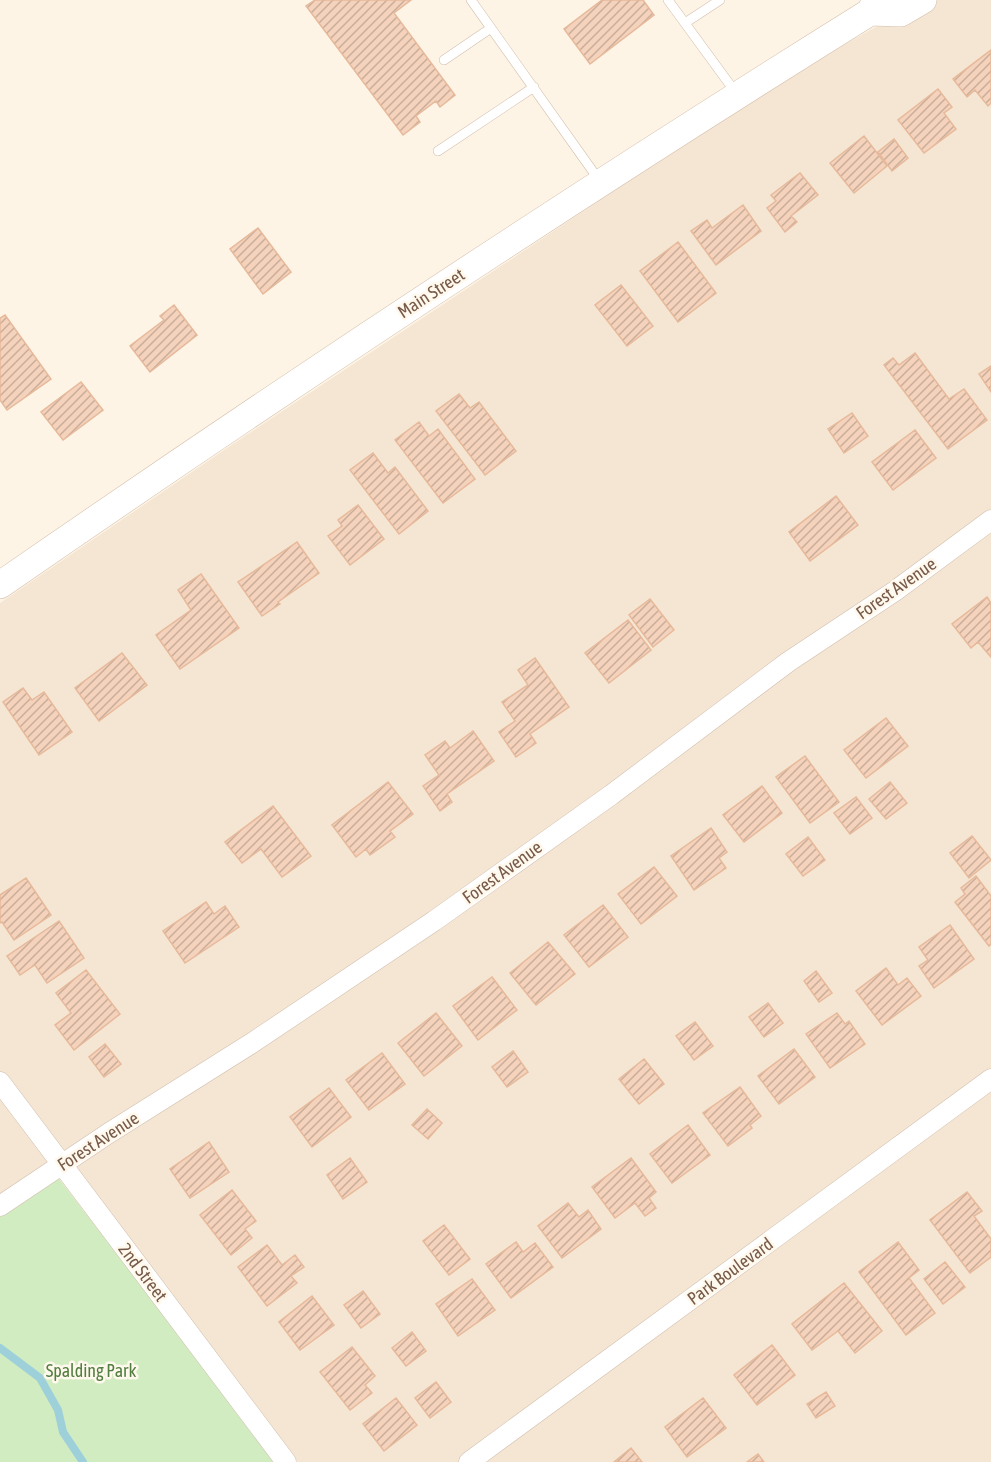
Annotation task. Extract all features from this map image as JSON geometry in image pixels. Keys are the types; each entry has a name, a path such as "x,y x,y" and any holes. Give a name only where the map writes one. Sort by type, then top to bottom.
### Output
{"street":[{"name":"Main Street","path":"0,585 337,355 873,6 901,13 922,0"},
{"name":"Forest Avenue","path":"0,1206 252,1043 434,921 611,795 788,662 895,591 991,520"},
{"name":"Park Boulevard","path":"470,1462 991,1080"},
{"name":"2nd Street","path":"0,1082 286,1462"}],"lane":[{"path":"471,0 600,182"},
{"path":"668,0 737,95"},
{"path":"685,23 720,0"},
{"path":"444,60 491,28"},
{"path":"438,151 534,87"}],"shaded area":[{"path":"923,0 991,0 991,1462 298,1462 0,1072 0,603 230,446 611,193 821,58"},
{"path":"0,1098 49,1162 0,1195"}],"green space":[{"name":"Spalding Park","path":"57,1176 276,1462 0,1462 0,1215"}],"building":[{"path":"315,0 411,0 394,13 455,95 440,107 436,101 416,116 420,122 403,135 306,6"},
{"path":"602,0 643,0 654,15 590,64 564,29"},
{"path":"991,50 991,103 988,106 975,90 967,97 953,79"},
{"path":"938,89 952,107 944,113 956,129 924,153 898,120"},
{"path":"864,136 887,166 854,193 830,163"},
{"path":"894,139 908,158 892,171 878,152"},
{"path":"800,173 818,195 791,216 797,222 785,232 767,208 776,201 771,195"},
{"path":"743,205 761,231 716,265 691,231 707,220 712,228"},
{"path":"258,228 291,272 263,294 230,249"},
{"path":"678,242 716,293 678,322 640,271"},
{"path":"621,285 653,326 627,346 595,305"},
{"path":"174,305 197,335 150,372 130,346 164,320 160,316"},
{"path":"5,315 51,379 7,410 0,400 0,318"},
{"path":"915,353 949,399 964,389 987,420 948,449 884,365 893,358 899,365"},
{"path":"991,366 991,392 979,374"},
{"path":"81,382 103,410 63,440 41,412"},
{"path":"459,394 470,408 479,402 516,451 485,475 436,411"},
{"path":"852,413 868,436 844,453 828,429"},
{"path":"419,422 429,436 438,429 475,479 443,503 395,440"},
{"path":"915,430 936,458 893,490 872,462"},
{"path":"373,453 388,473 395,467 428,511 399,534 350,470"},
{"path":"836,496 858,525 810,561 789,532"},
{"path":"358,505 384,539 350,565 328,536 342,526 338,520"},
{"path":"297,542 319,573 262,616 238,582"},
{"path":"201,574 239,628 180,669 156,635 191,610 178,590"},
{"path":"987,597 991,603 991,657 978,642 971,648 952,624"},
{"path":"650,599 674,630 653,647 629,615"},
{"path":"628,620 651,650 609,683 585,653"},
{"path":"122,653 147,685 99,721 75,688"},
{"path":"535,658 569,707 530,734 536,743 516,757 499,732 515,721 502,702 528,685 518,670"},
{"path":"23,688 32,700 44,692 72,732 39,755 3,702"},
{"path":"886,718 908,746 866,778 844,750"},
{"path":"473,731 494,761 447,794 452,802 440,811 423,786 439,775 425,755 445,741 450,748"},
{"path":"805,756 839,802 810,823 776,777"},
{"path":"388,782 413,814 390,831 395,837 370,855 366,849 356,857 332,825"},
{"path":"890,782 907,803 886,819 869,799"},
{"path":"762,786 782,813 744,842 723,815"},
{"path":"856,797 872,818 850,834 834,813"},
{"path":"273,806 311,856 282,877 261,849 242,863 225,842"},
{"path":"711,828 727,852 719,858 726,868 694,890 671,856"},
{"path":"972,836 991,860 969,878 950,853"},
{"path":"808,837 825,860 803,876 786,854"},
{"path":"654,867 677,896 641,924 618,894"},
{"path":"976,876 991,896 991,944 989,946 955,902 965,894 961,888"},
{"path":"26,878 51,915 14,940 2,922 0,923 0,895"},
{"path":"206,902 214,914 225,906 239,927 185,963 163,931"},
{"path":"603,905 628,937 589,967 564,935"},
{"path":"59,921 84,958 47,983 35,965 20,975 7,956"},
{"path":"950,925 974,959 934,988 919,966 928,960 919,947"},
{"path":"548,942 575,974 536,1005 510,973"},
{"path":"886,968 898,985 907,978 921,996 882,1025 856,991"},
{"path":"86,970 120,1014 74,1050 55,1025 71,1013 56,993"},
{"path":"816,971 832,993 819,1002 804,981"},
{"path":"492,977 517,1010 478,1040 453,1006"},
{"path":"768,1003 783,1023 764,1037 749,1017"},
{"path":"436,1013 462,1046 424,1076 398,1043"},
{"path":"837,1013 845,1024 849,1021 865,1044 830,1068 806,1034"},
{"path":"695,1022 713,1046 694,1060 676,1036"},
{"path":"105,1044 121,1064 104,1077 89,1057"},
{"path":"794,1049 815,1077 779,1104 758,1076"},
{"path":"513,1051 528,1072 507,1087 492,1067"},
{"path":"382,1053 405,1084 369,1110 346,1080"},
{"path":"644,1059 664,1084 639,1104 619,1079"},
{"path":"740,1087 761,1116 750,1125 752,1128 728,1146 703,1113"},
{"path":"329,1088 351,1117 312,1147 290,1117"},
{"path":"427,1109 442,1123 428,1139 412,1125"},
{"path":"688,1125 710,1155 672,1183 650,1154"},
{"path":"209,1142 229,1172 190,1198 170,1169"},
{"path":"350,1158 367,1182 343,1199 327,1175"},
{"path":"631,1158 656,1192 649,1198 656,1208 645,1216 635,1203 615,1218 592,1187"},
{"path":"232,1190 256,1221 245,1229 252,1238 231,1255 200,1215"},
{"path":"967,1192 982,1211 974,1216 991,1239 991,1257 970,1273 930,1220"},
{"path":"568,1203 579,1217 588,1210 601,1229 562,1258 538,1226"},
{"path":"444,1225 470,1259 449,1275 423,1241"},
{"path":"516,1242 523,1252 535,1243 553,1267 511,1298 486,1264"},
{"path":"898,1242 919,1270 909,1278 935,1313 906,1335 859,1272"},
{"path":"267,1245 282,1265 295,1255 304,1267 291,1276 297,1283 267,1306 238,1267"},
{"path":"945,1262 965,1287 943,1304 924,1279"},
{"path":"472,1279 495,1310 458,1336 436,1304"},
{"path":"844,1283 882,1331 855,1353 838,1331 812,1350 792,1324"},
{"path":"363,1291 380,1314 361,1328 344,1305"},
{"path":"312,1296 334,1325 300,1350 279,1322"},
{"path":"412,1332 426,1351 406,1366 392,1348"},
{"path":"772,1345 795,1375 757,1405 734,1375"},
{"path":"352,1347 375,1376 365,1385 372,1393 350,1410 320,1372"},
{"path":"436,1382 451,1402 430,1418 415,1398"},
{"path":"826,1392 835,1406 816,1418 807,1404"},
{"path":"396,1398 417,1425 384,1451 363,1424"},
{"path":"703,1398 726,1428 687,1457 665,1427"},
{"path":"631,1448 642,1462 614,1462"},
{"path":"758,1454 764,1462 747,1462"}],"waterway":[{"path":"0,1348 40,1378 58,1410 63,1432 83,1462"}]}
